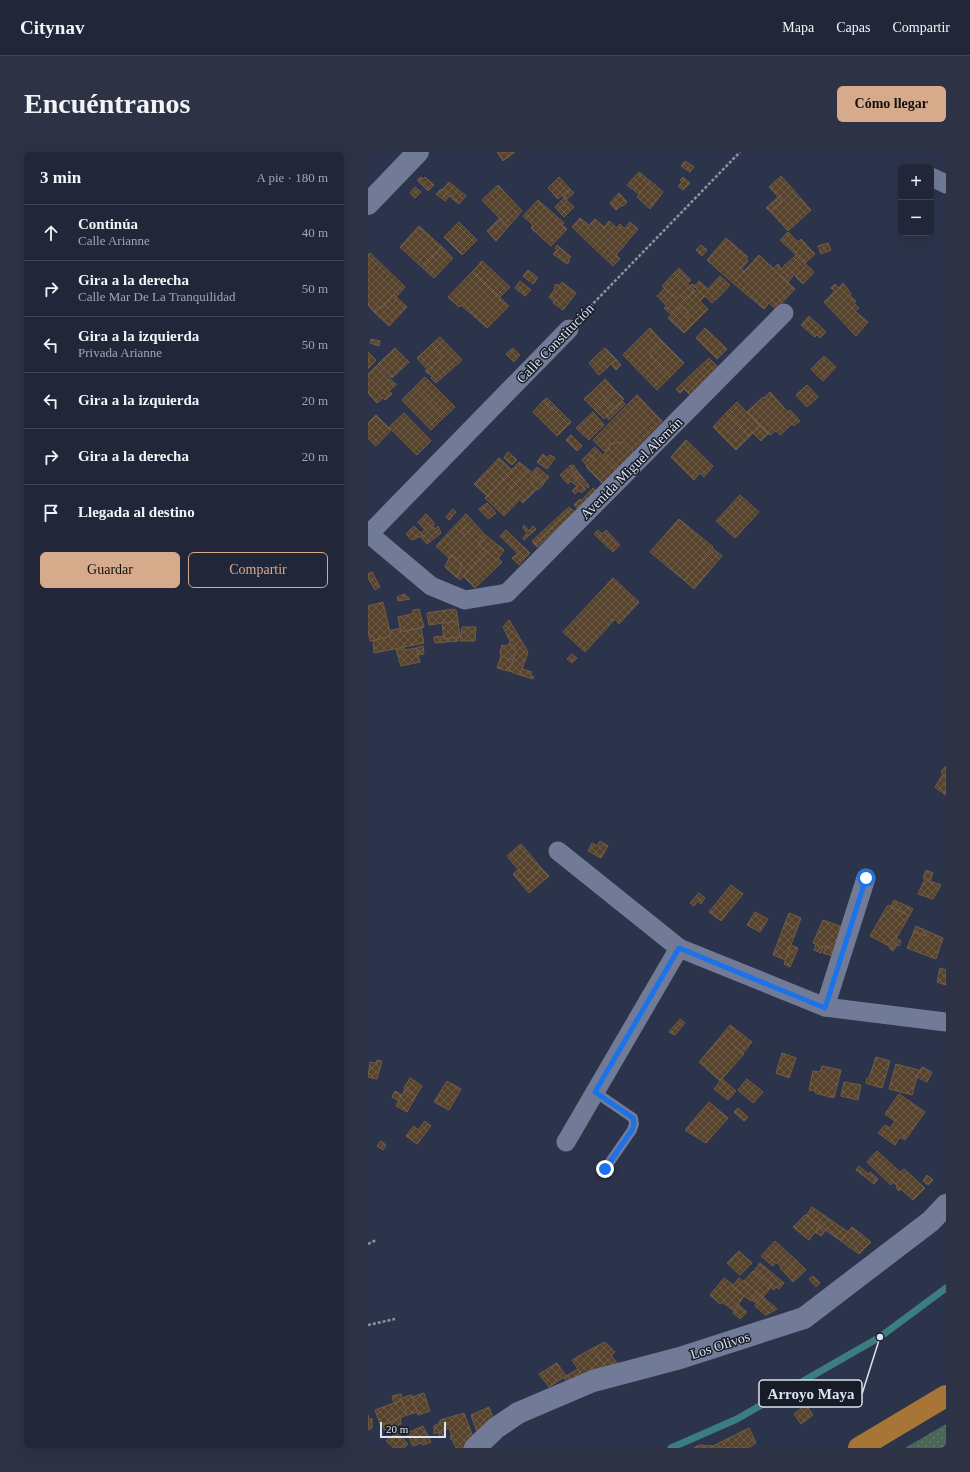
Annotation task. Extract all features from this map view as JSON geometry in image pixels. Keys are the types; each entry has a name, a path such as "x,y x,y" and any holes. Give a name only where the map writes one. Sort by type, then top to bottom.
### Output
{"highway":[{"path":"859,1448 946,1396"}],"street":[{"path":"368,204 418,152"},
{"path":"934,178 946,184"},
{"name":"Avenida Miguel Alemán","path":"368,534 431,586 465,600 507,593 784,313"},
{"name":"Calle Constitución","path":"368,534 569,329"},
{"path":"558,850 679,948 825,1008 946,1022"},
{"path":"825,1008 866,878"},
{"path":"566,1142 679,948"},
{"name":"Los Olivos","path":"475,1448 496,1428 518,1413 593,1381 680,1358 804,1318 931,1221 946,1205"}],"lane":[{"path":"595,1092 633,1118 634,1124 632,1130 605,1169"}],"path":[{"name":"Calle Constitución","path":"569,329 740,152"},
{"path":"368,1244 376,1240"},
{"path":"368,1325 395,1319"}],"green space":[{"path":"946,1424 946,1448 905,1448"}],"building":[{"path":"497,152 515,152 503,161"},
{"path":"685,161 694,167 690,172 681,166"},
{"path":"639,172 650,181 639,194 627,185"},
{"path":"781,176 811,210 788,231 770,211 782,201 769,187"},
{"path":"421,177 423,179 425,177 434,185 428,191 417,180"},
{"path":"559,177 570,189 558,199 548,188"},
{"path":"683,177 690,183 683,190 678,186 682,182 680,180"},
{"path":"650,181 663,192 650,209 637,197"},
{"path":"449,182 466,196 459,204 442,190"},
{"path":"498,185 522,211 508,227 482,200"},
{"path":"415,187 421,192 415,198 410,193"},
{"path":"441,189 449,196 445,201 436,194"},
{"path":"570,189 574,193 566,200 562,195"},
{"path":"619,193 627,202 616,210 610,203"},
{"path":"778,197 782,201 770,211 766,208"},
{"path":"564,198 574,207 564,217 555,207"},
{"path":"538,200 564,223 562,225 567,229 551,246 531,228 533,225 523,216"},
{"path":"500,218 508,227 496,241 487,231"},
{"path":"580,218 589,225 595,219 604,227 609,221 617,228 620,224 625,229 630,222 638,229 616,255 620,259 613,266 572,227"},
{"path":"459,222 477,240 462,255 444,237"},
{"path":"419,226 442,247 423,268 400,247"},
{"path":"788,232 798,242 801,239 815,254 805,263 780,240"},
{"path":"726,238 748,257 746,259 748,261 741,269 744,271 733,283 707,260"},
{"path":"828,243 831,250 821,254 818,246"},
{"path":"557,245 571,257 567,264 553,254 557,250 555,248"},
{"path":"701,245 707,250 702,256 696,250"},
{"path":"442,247 453,258 434,278 423,268"},
{"path":"370,253 405,287 396,297 394,295 382,308 379,306 374,312 368,305 368,255"},
{"path":"759,255 795,289 776,309 769,303 764,309 733,283"},
{"path":"796,255 814,272 803,284 795,276 800,271 798,270 788,282 773,269 778,264 781,269"},
{"path":"482,261 510,287 500,297 473,271"},
{"path":"679,268 691,280 687,284 675,272"},
{"path":"528,270 538,278 533,284 523,276"},
{"path":"473,271 497,295 475,317 461,305 459,307 448,297"},
{"path":"675,272 695,291 687,300 681,295 678,299 662,286"},
{"path":"720,276 730,285 712,303 705,296 700,301 708,309 684,333 668,318 697,289 695,287 693,289 690,286 692,284 695,286 699,281 708,289","holes":["682,306 688,311 686,313 689,316 687,318 678,310"]},
{"path":"520,281 531,290 525,296 515,288"},
{"path":"562,282 576,293 563,310 553,303 554,301 549,297 555,289 556,284 559,286"},
{"path":"843,283 851,294 850,296 856,301 854,303 859,308 855,311 868,322 856,336 824,302 835,291 831,288 835,284 839,288"},
{"path":"665,288 678,299 681,295 687,300 672,315 664,308 667,306 657,296"},
{"path":"394,295 407,307 389,326 374,312 379,306 382,308"},
{"path":"497,295 509,306 487,328 475,317"},
{"path":"682,306 688,311 686,313 689,316 687,318 678,310"},
{"path":"809,316 826,332 820,338 817,335 815,337 801,325"},
{"path":"650,328 662,341 649,355 670,377 657,390 623,355"},
{"path":"705,328 727,349 717,359 696,338"},
{"path":"440,337 462,360 436,383 431,378 432,376 425,371 442,357 431,345"},
{"path":"371,339 380,341 379,346 370,343"},
{"path":"662,341 684,363 670,377 649,355"},
{"path":"431,345 442,357 428,370 417,358"},
{"path":"395,348 409,362 392,378 378,364"},
{"path":"513,348 520,355 514,362 506,354"},
{"path":"605,348 616,359 607,368 596,356"},
{"path":"368,352 376,360 368,369"},
{"path":"596,356 607,368 599,375 589,363"},
{"path":"824,356 836,367 823,381 811,369"},
{"path":"709,358 718,367 691,396 684,389 680,393 676,389"},
{"path":"616,359 621,365 616,370 611,364"},
{"path":"377,365 395,384 397,384 389,391 392,394 385,400 383,398 377,403 368,393 368,374"},
{"path":"425,377 455,407 444,417 415,387"},
{"path":"605,379 615,390 606,399 596,388"},
{"path":"807,385 818,397 807,407 796,395"},
{"path":"415,387 444,417 431,430 402,400"},
{"path":"596,388 606,399 595,410 584,399"},
{"path":"615,390 624,399 613,409 605,400"},
{"path":"770,392 788,412 790,410 800,421 794,426 792,424 780,435 776,430 770,435 747,412"},
{"path":"637,395 662,421 632,451 623,442 609,444 610,448 605,452 593,440"},
{"path":"547,398 556,407 552,411 543,401"},
{"path":"605,400 613,409 604,419 595,410"},
{"path":"543,401 552,411 556,407 571,422 557,436 533,412"},
{"path":"622,401 625,404 609,420 606,416"},
{"path":"737,402 760,426 750,436 727,412"},
{"path":"593,412 604,425 589,440 576,428"},
{"path":"727,412 750,436 736,450 713,427"},
{"path":"404,413 431,441 417,455 389,427"},
{"path":"376,415 391,430 376,446 368,438 368,423"},
{"path":"760,426 768,434 761,441 753,433"},
{"path":"571,435 582,446 577,451 566,440"},
{"path":"686,440 713,466 704,477 700,473 694,480 671,457"},
{"path":"623,442 634,453 617,470 603,455 610,448 609,444"},
{"path":"595,447 617,470 603,484 586,467 594,459 588,454"},
{"path":"508,452 517,460 512,465 504,458"},
{"path":"543,454 547,458 550,455 555,458 547,469 537,462"},
{"path":"588,454 594,459 587,466 582,460"},
{"path":"499,458 512,470 487,496 474,484"},
{"path":"519,462 528,469 509,489 520,499 504,516 485,498"},
{"path":"573,465 589,486 588,488 575,475 569,466"},
{"path":"537,467 549,477 544,483 532,473"},
{"path":"568,468 586,489 581,493 579,490 575,494 572,491 577,486 571,481 568,484 560,475"},
{"path":"528,469 536,476 530,483 537,489 523,503 509,489"},
{"path":"536,476 544,484 538,490 530,483"},
{"path":"593,488 596,491 577,508 574,505 580,499 581,501"},
{"path":"740,495 759,512 735,538 716,521"},
{"path":"487,503 496,513 488,519 479,509"},
{"path":"569,507 571,509 534,544 532,541"},
{"path":"453,509 456,512 449,520 446,517"},
{"path":"571,509 575,512 537,547 534,544"},
{"path":"426,514 435,524 425,530 418,522"},
{"path":"466,514 485,535 478,545 486,551 460,580 457,577 462,564 451,554 449,558 436,546","holes":["466,525 471,530 465,535 461,530"]},
{"path":"679,519 713,547 685,581 650,552"},
{"path":"432,525 435,529 438,526 441,533 427,544 420,536 423,535 421,533"},
{"path":"466,525 471,530 465,535 461,530"},
{"path":"524,525 529,531 533,526 536,529 524,540 523,538 527,533 523,528"},
{"path":"414,526 423,535 412,540 406,534"},
{"path":"506,530 530,553 524,559 500,536"},
{"path":"598,530 602,534 606,530 620,545 613,552 594,534"},
{"path":"485,535 504,550 497,560 478,545"},
{"path":"712,548 722,556 694,589 685,581"},
{"path":"486,551 502,562 475,588 463,576"},
{"path":"518,553 524,559 519,565 512,558"},
{"path":"451,554 462,564 457,578 445,567"},
{"path":"372,572 380,587 375,590 368,578 368,574"},
{"path":"613,578 639,602 619,624 615,619 585,652 563,632"},
{"path":"404,594 410,599 398,601 397,597"},
{"path":"383,602 391,636 370,641 368,631 368,606"},
{"path":"419,609 424,627 401,632 398,617 412,614 413,610"},
{"path":"454,609 456,610 458,621 429,625 427,613"},
{"path":"509,620 528,652 520,675 509,671 516,650 514,649 515,646 509,644 510,641 503,627"},
{"path":"458,621 460,637 444,639 442,623"},
{"path":"462,627 476,627 475,641 460,641"},
{"path":"400,628 401,632 421,628 424,643 374,653 373,641 391,636 389,631"},
{"path":"444,636 444,639 458,637 458,641 435,643 434,637"},
{"path":"509,644 515,646 514,649 516,650 513,660 501,656 500,652 502,645 506,646"},
{"path":"423,646 424,654 418,655 416,648"},
{"path":"404,647 405,650 416,648 420,662 401,666 396,649"},
{"path":"572,654 577,658 572,663 567,659"},
{"path":"501,656 513,660 509,671 497,668"},
{"path":"522,669 532,672 530,675 534,677 533,679 520,675"},
{"path":"946,766 946,795 935,787 943,774 941,772"},
{"path":"600,841 608,846 601,858 588,851 592,843 597,846"},
{"path":"521,844 542,869 528,881 507,856"},
{"path":"519,869 528,881 542,869 549,876 529,893 513,874"},
{"path":"926,870 933,873 930,881 941,885 933,899 918,894 925,879 923,878"},
{"path":"731,885 743,894 721,921 709,912"},
{"path":"699,893 705,898 701,904 698,901 694,906 690,903"},
{"path":"894,900 913,909 909,916 891,906"},
{"path":"888,905 909,916 891,947 870,936"},
{"path":"755,912 768,919 760,932 747,925"},
{"path":"789,913 801,918 797,929 785,923"},
{"path":"823,920 842,927 834,949 826,946 825,948 813,943"},
{"path":"785,923 797,929 785,960 773,955"},
{"path":"916,926 927,931 925,936 914,931"},
{"path":"914,931 925,936 927,931 943,938 936,959 907,948"},
{"path":"896,938 901,941 899,946 897,945 893,951 889,948"},
{"path":"816,944 823,947 821,953 814,950"},
{"path":"791,945 798,948 790,967 784,964"},
{"path":"826,946 834,949 832,956 823,953"},
{"path":"940,968 946,970 946,985 937,982"},
{"path":"680,1019 685,1023 675,1035 669,1032"},
{"path":"730,1025 752,1042 743,1053 722,1035"},
{"path":"722,1035 744,1054 720,1081 699,1062"},
{"path":"782,1053 796,1058 789,1078 776,1073"},
{"path":"876,1057 890,1061 882,1088 866,1083"},
{"path":"377,1060 382,1061 377,1079 368,1077 370,1062 376,1063"},
{"path":"896,1064 919,1070 912,1095 889,1089"},
{"path":"822,1066 841,1070 834,1098 809,1090 813,1071 820,1072"},
{"path":"922,1067 932,1072 927,1082 917,1077"},
{"path":"410,1078 422,1086 416,1096 404,1088"},
{"path":"722,1079 736,1091 728,1100 714,1089"},
{"path":"747,1079 763,1092 753,1103 738,1090"},
{"path":"447,1081 461,1089 449,1110 434,1102"},
{"path":"844,1082 861,1085 858,1100 841,1096"},
{"path":"405,1089 416,1096 407,1112 396,1106"},
{"path":"395,1091 402,1095 399,1101 392,1097"},
{"path":"899,1094 925,1112 905,1140 900,1137 895,1145 878,1133 885,1125 890,1128 895,1121 885,1114"},
{"path":"709,1102 728,1118 706,1143 685,1130"},
{"path":"738,1108 748,1117 744,1121 734,1112"},
{"path":"425,1121 431,1126 417,1144 406,1136 414,1126 418,1130"},
{"path":"381,1141 386,1145 383,1150 377,1146"},
{"path":"877,1151 900,1172 904,1169 925,1188 913,1200 901,1189 899,1191 893,1182 891,1185 867,1162"},
{"path":"859,1166 868,1174 870,1172 878,1179 874,1184 856,1170"},
{"path":"927,1175 933,1180 928,1185 923,1181"},
{"path":"812,1207 848,1232 841,1241 806,1216"},
{"path":"805,1215 820,1225 809,1240 793,1227"},
{"path":"820,1225 826,1230 821,1236 815,1232"},
{"path":"852,1227 871,1242 859,1254 841,1241"},
{"path":"775,1241 797,1261 786,1274 780,1268 781,1266 776,1262 773,1266 761,1256"},
{"path":"739,1251 752,1263 740,1275 727,1263"},
{"path":"797,1261 806,1270 793,1282 786,1274"},
{"path":"760,1263 784,1283 779,1289 776,1287 774,1290 771,1287 772,1286 754,1271"},
{"path":"753,1271 772,1286 763,1297 744,1281"},
{"path":"813,1276 820,1283 816,1287 809,1279"},
{"path":"724,1278 733,1285 732,1287 744,1296 734,1311 722,1302 720,1304 710,1295"},
{"path":"739,1278 758,1293 751,1301 732,1287"},
{"path":"758,1293 763,1296 757,1304 752,1300"},
{"path":"763,1296 777,1309 766,1315 755,1306"},
{"path":"739,1305 747,1312 740,1319 733,1313"},
{"path":"605,1342 615,1352 611,1355 617,1363 607,1369 593,1348"},
{"path":"593,1348 607,1369 586,1381 572,1360"},
{"path":"557,1363 566,1376 549,1387 539,1374"},
{"path":"578,1369 586,1381 571,1390 564,1377"},
{"path":"424,1393 430,1411 418,1415 412,1397"},
{"path":"401,1394 402,1398 411,1395 417,1412 407,1415 402,1400 394,1403 392,1396"},
{"path":"402,1400 407,1415 381,1426 375,1410"},
{"path":"806,1405 813,1415 801,1424 794,1414"},
{"path":"489,1407 495,1423 477,1432 471,1415"},
{"path":"464,1413 476,1445 465,1448 456,1448 452,1439 451,1440 450,1436 452,1436 449,1428 443,1430 445,1434 440,1437 438,1432 434,1434 434,1426 440,1423 440,1420"},
{"path":"368,1415 369,1420 372,1418 372,1428 368,1430"},
{"path":"400,1417 401,1424 384,1430 383,1425"},
{"path":"423,1426 431,1442 413,1446 407,1433"},
{"path":"749,1428 756,1443 748,1448 720,1448 717,1444"},
{"path":"397,1432 408,1444 404,1448 394,1448 386,1441"},
{"path":"717,1444 720,1448 694,1448 699,1445 713,1446"}],"waterway":[{"path":"671,1448 737,1419 880,1337 946,1288"}],"place":[{"name":"Arroyo Maya","path":"880,1337"}],"route":[{"path":"605,1169 632,1130 634,1124 633,1118 595,1092 679,948 825,1008 866,878"}]}
